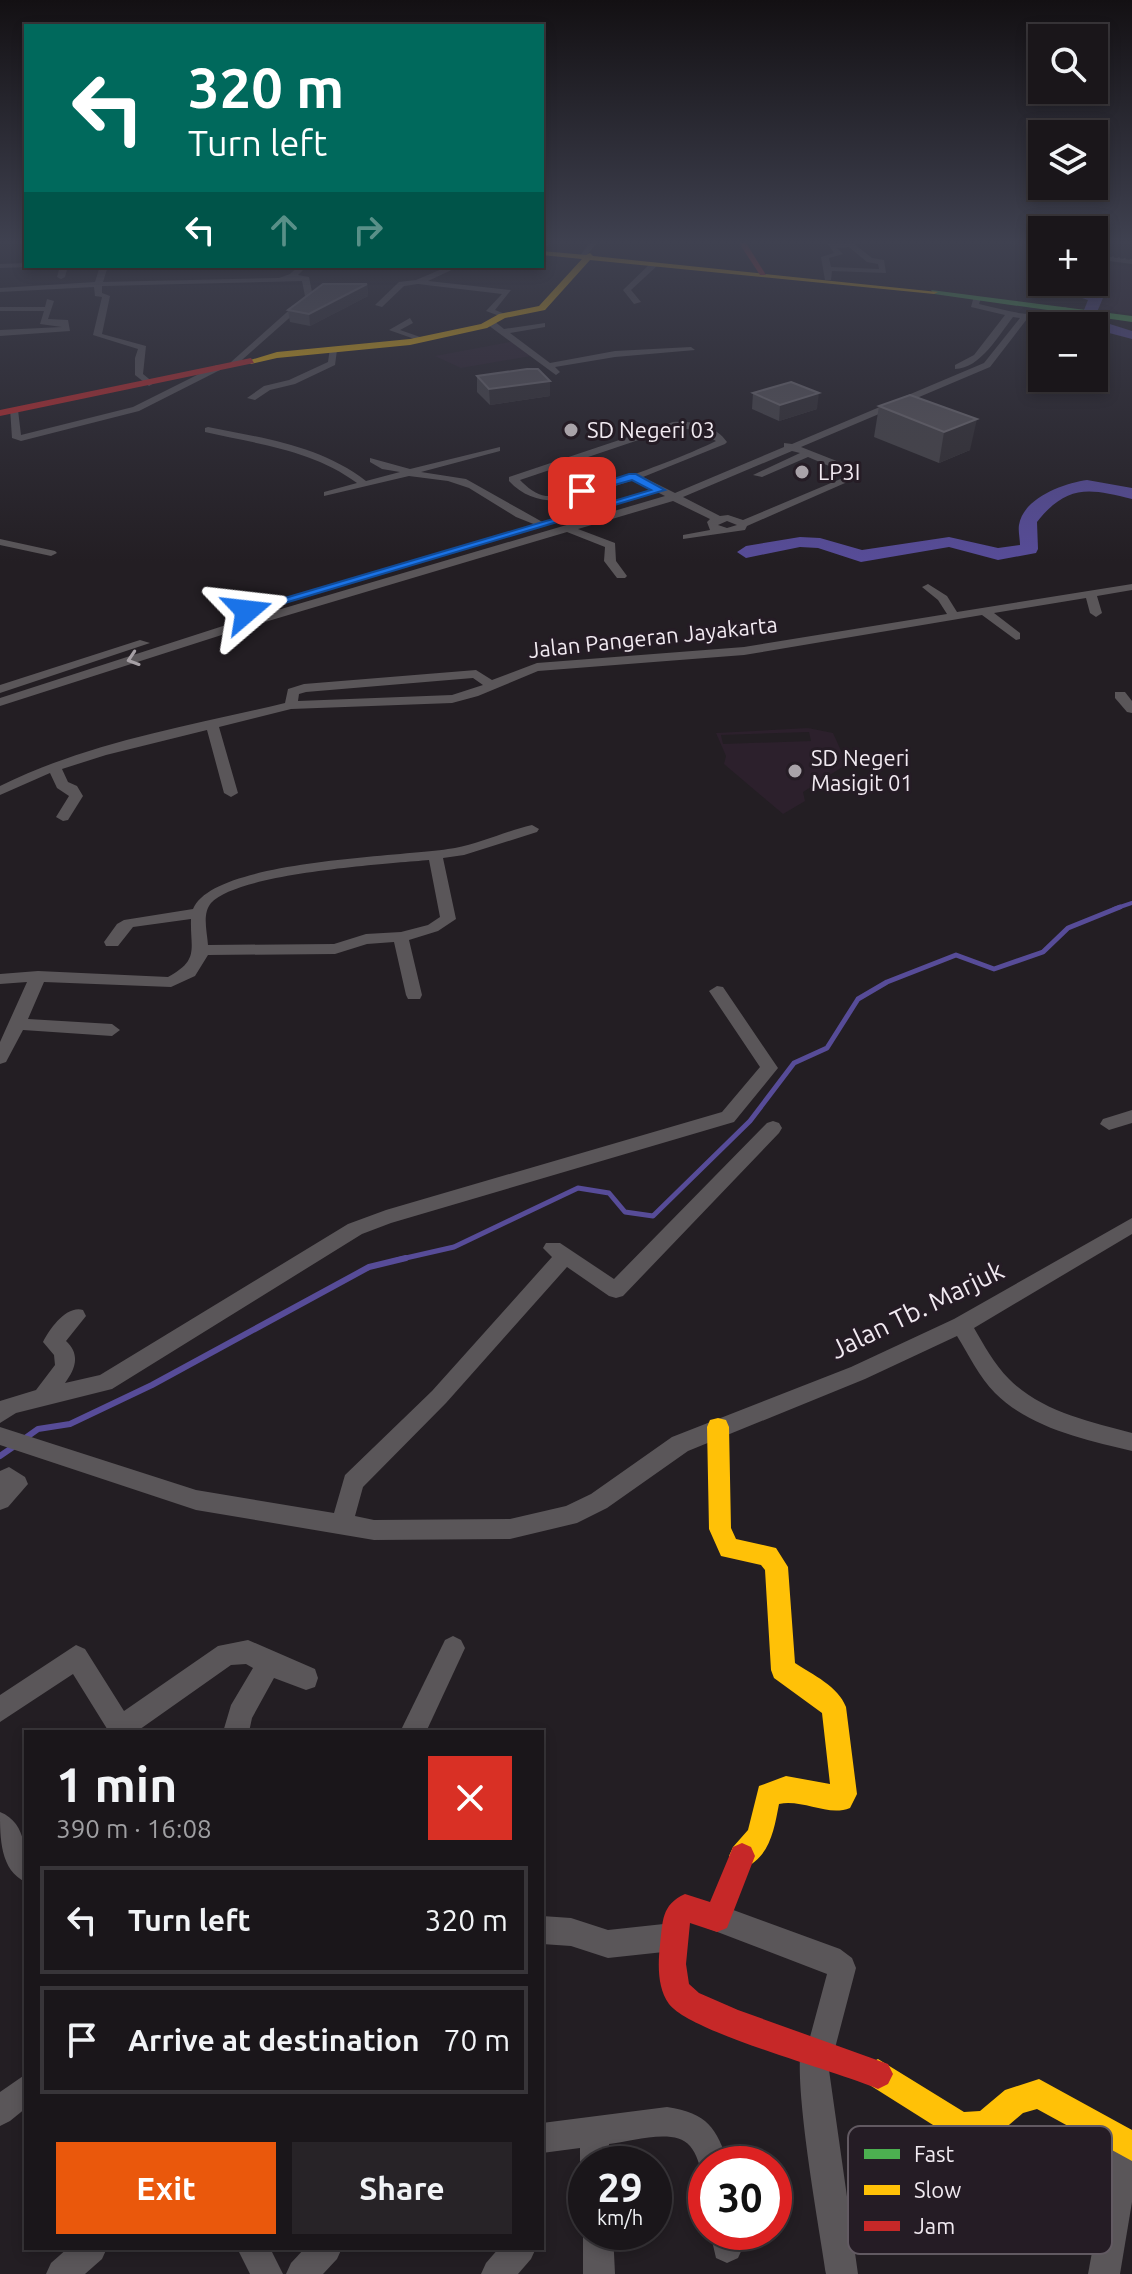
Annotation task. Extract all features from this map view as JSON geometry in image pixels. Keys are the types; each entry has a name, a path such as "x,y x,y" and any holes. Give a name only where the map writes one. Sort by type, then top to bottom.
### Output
{"main road":[{"path":"6,412 288,354 341,349"},
{"path":"718,1427 720,1529 723,1539 729,1548 768,1556 776,1567 783,1670 792,1681 828,1698 834,1707 844,1785 841,1799 785,1788 768,1795 760,1836 742,1856 717,1918 685,1908 678,1913 673,1937 674,1982 680,1997 692,2006 722,2019 853,2062 878,2074 958,2126"},
{"path":"986,2126 991,2125 1014,2098 1023,2094 1039,2094 1095,2126"}],"street":[{"path":"143,349 139,375 149,383"},
{"path":"6,412 17,438 21,438 136,409 225,366 246,349"},
{"path":"528,349 558,373 543,377"},
{"path":"781,446 927,383 977,357 982,349"},
{"path":"0,689 191,629 217,628 568,529 911,399 987,365 1000,349"},
{"path":"252,398 267,388 292,382 332,363 333,350"},
{"path":"548,366 615,354 691,350"},
{"path":"897,395 911,399"},
{"path":"638,475 720,444 721,440 691,425 673,425 513,479 538,497 552,499 638,475 732,531 856,476 853,471 809,453 781,446"},
{"path":"208,430 306,454 355,476 364,484"},
{"path":"328,494 408,470 497,449"},
{"path":"689,504 809,453"},
{"path":"374,460 423,477 460,480 524,518 541,524"},
{"path":"0,702 217,628 541,524 668,491"},
{"path":"687,537 720,525"},
{"path":"568,529 611,545 610,561 621,576"},
{"path":"0,542 51,553"},
{"path":"928,587 945,600 953,615"},
{"name":"Jalan Pangeran Jayakarta","path":"0,791 54,767 291,705 452,699 469,695 514,673 537,667 744,651 1132,587"},
{"path":"1090,593 1096,613"},
{"path":"983,610 1016,636"},
{"path":"291,705 293,693 304,688 476,674 490,684"},
{"path":"212,724 231,793"},
{"path":"54,767 62,785 72,789 76,796 63,817"},
{"path":"0,979 38,976 171,982 196,968 203,950 197,913 203,899 214,893 286,870 459,852 532,829"},
{"path":"203,950 335,949 366,939 401,937 433,928 448,919 435,855"},
{"path":"112,942 122,927 129,923 197,913"},
{"path":"401,937 414,995"},
{"path":"0,1058 38,976"},
{"path":"0,1414 10,1405 105,1383 355,1229 386,1217 728,1117 769,1068 717,991"},
{"path":"18,1024 112,1030"},
{"path":"1109,1124 1132,1116"},
{"path":"342,1525 353,1482 439,1397 558,1252 616,1290 773,1128"},
{"name":"Jalan Tb. Marjuk","path":"0,1436 196,1500 374,1530 477,1531 549,1521 569,1516 599,1501 680,1444 858,1373 961,1325 1132,1225"},
{"path":"42,1398 65,1367 64,1352 53,1342 76,1316"},
{"path":"961,1325 1000,1384 1015,1398 1096,1434 1132,1442"},
{"path":"0,1481 9,1477 17,1484 0,1500"},
{"path":"414,1730 453,1648"},
{"path":"0,1710 76,1657 122,1730 227,1654 248,1652 306,1678"},
{"path":"236,1730 240,1714 269,1664"},
{"path":"0,1825 24,1866"},
{"path":"717,1918 830,1959 842,1968 817,2051 815,2086 842,2274"},
{"path":"544,1930 571,1932 608,1944 673,1937"},
{"path":"0,2111 24,2091"},
{"path":"544,2138 667,2122 687,2124 701,2133 706,2146"},
{"path":"594,2132 594,2146"},
{"path":"1112,2233 1129,2145"},
{"path":"62,2274 89,2250"},
{"path":"254,2250 267,2274"},
{"path":"302,2274 324,2250"},
{"path":"497,2274 518,2250"},
{"path":"598,2250 599,2274"},
{"path":"1104,2274 1108,2254"}],"shaded area":[{"path":"472,349 524,349 531,356 461,368 435,356"},
{"name":"SD Negeri Masigit 01","path":"808,728 833,733 847,764 803,792 805,801 783,814 724,764 726,756 716,733","holes":["809,732 811,741 723,744 721,735"]}],"building":[{"path":"538,369 550,381 489,389 477,376"},
{"path":"791,382 819,393 780,405 753,393"},
{"path":"910,395 977,419 944,432 879,406"}],"waterway":[{"path":"746,552 800,542 820,543 861,556 949,542 998,554 1029,549 1028,522 1039,508 1062,491 1087,485 1132,494"},
{"path":"1120,907 1132,903"},
{"path":"397,1260 454,1247 578,1188 609,1193 625,1212 653,1216 750,1121 794,1063 827,1048 858,999 887,982 956,955 994,969 1043,952 1068,928 1120,907"},
{"path":"1114,909 1120,907"},
{"path":"24,1439 38,1429 70,1424 152,1385 369,1267 406,1258"},
{"path":"0,1456 16,1445"}],"traffic: slow":[{"path":"251,361 337,349"},
{"path":"718,1427 720,1529 729,1548 768,1556 776,1567 783,1670 823,1696 834,1707 844,1794 841,1799 786,1789 768,1795 760,1836 742,1856"},
{"path":"878,2074 958,2126"},
{"path":"986,2126 1015,2100 1039,2094 1096,2126"},
{"path":"1112,2135 1132,2146"}],"traffic: jam":[{"path":"0,413 251,361"},
{"path":"742,1856 717,1918 685,1908 678,1913 672,1964 678,1993 689,2003 738,2025 878,2074"}],"place":[{"name":"SD Negeri 03","path":"571,430"},
{"name":"LP3I","path":"802,472"},
{"name":"SD Negeri Masigit 01","path":"795,771"}],"route":[{"path":"247,611 660,490 633,476 582,491"}]}
